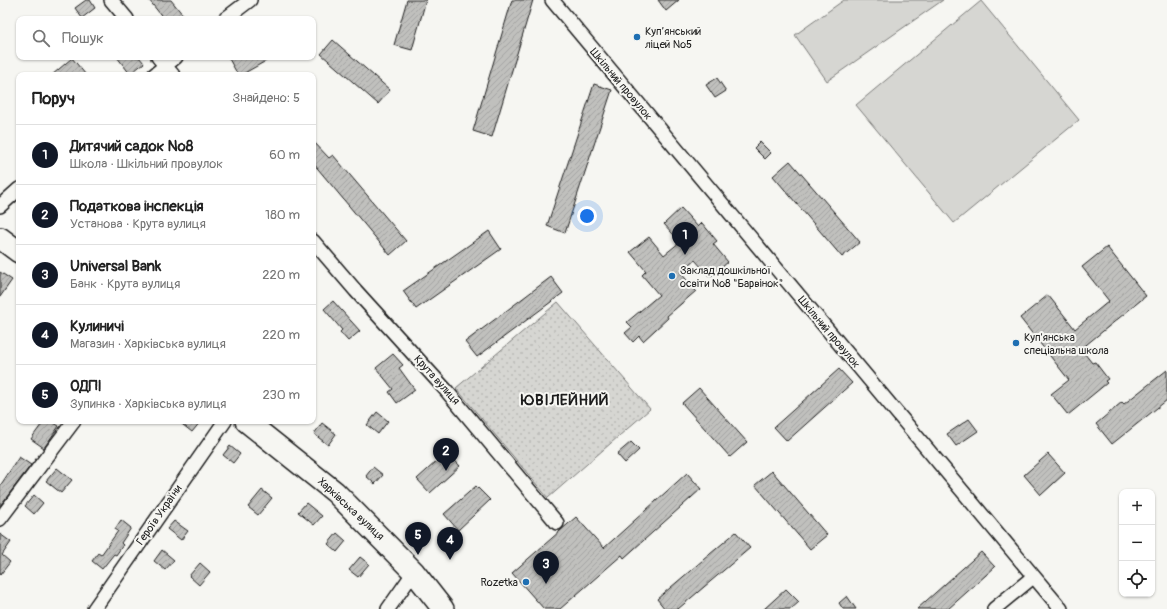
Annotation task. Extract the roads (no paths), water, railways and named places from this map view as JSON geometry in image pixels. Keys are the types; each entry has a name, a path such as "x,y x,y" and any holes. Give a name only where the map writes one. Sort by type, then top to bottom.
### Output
{"main road":[{"path":"0,238 16,250"},
{"name":"Харківська вулиця","path":"250,424 335,492 414,572 443,609"}],"street":[{"path":"111,0 124,16"},
{"path":"229,16 250,0"},
{"name":"Шкільний провулок","path":"552,0 1061,609"},
{"path":"0,206 16,192"},
{"name":"Крута вулиця","path":"316,244 356,291 445,389 557,523"},
{"path":"0,519 72,424"},
{"name":"Героїв України","path":"94,609 223,424"},
{"path":"388,609 414,572"},
{"path":"994,609 1033,577"}],"place":[{"name":"Куп’янський ліцей №5","path":"637,37"},
{"name":"Дитячий садок №8","path":"685,255"},
{"name":"Заклад дошкільної освіти №8 \"Барвінок\"","path":"672,276"},
{"name":"Куп'янська спеціальна школа","path":"1016,343"},
{"name":"Податкова інспекція","path":"446,471"},
{"name":"ОДПІ","path":"418,555"},
{"name":"Кулиничі","path":"450,560"},
{"name":"Rozetka","path":"526,582"},
{"name":"Universal Bank","path":"546,584"}],"district":[{"name":"ЮВІЛЕЙНИЙ","path":"565,400"}]}
